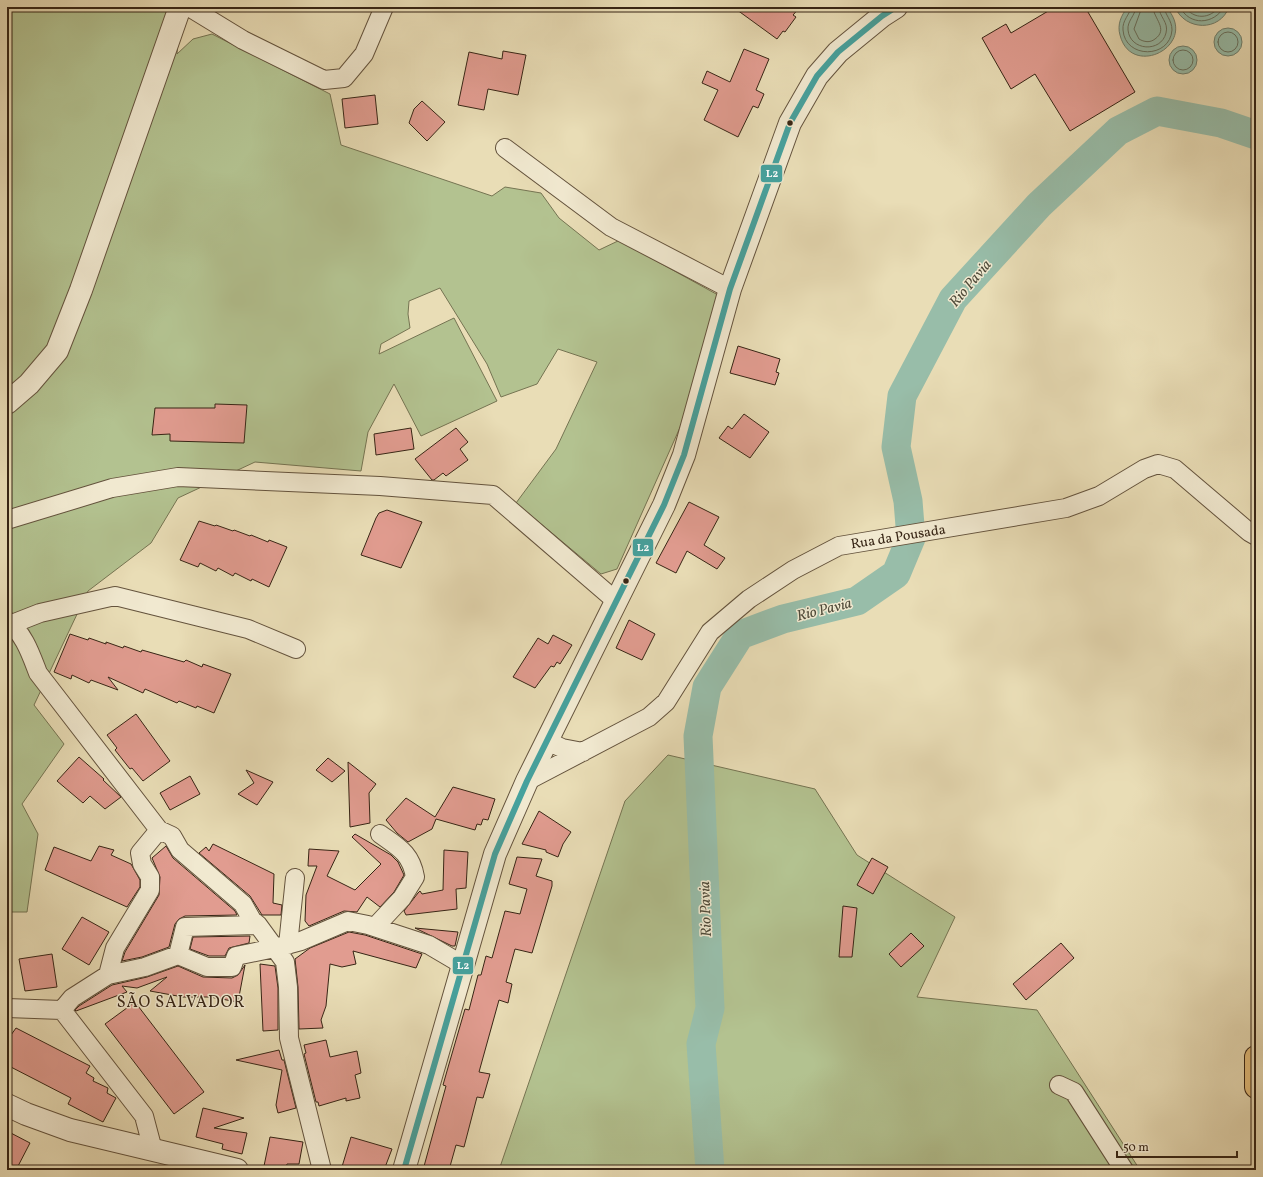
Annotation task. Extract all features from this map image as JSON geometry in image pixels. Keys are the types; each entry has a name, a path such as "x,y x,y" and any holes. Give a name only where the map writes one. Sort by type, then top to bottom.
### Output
{"main road":[{"path":"1256,1057 1256,1087"}],"street":[{"path":"7,403 30,384 57,351 81,290 180,7"},
{"path":"189,7 244,40 324,80 344,78 364,54 384,7"},
{"path":"404,1170 495,854 527,781 664,505 684,455 730,289 794,114 817,76 838,52 882,16 896,7"},
{"path":"505,148 612,227 730,289"},
{"name":"Rua da Pousada","path":"527,781 649,717 666,702 710,632 749,599 793,570 839,546 882,537 935,530 1066,508 1099,496 1144,469 1158,464 1175,469 1249,532 1256,536"},
{"path":"7,520 112,488 178,477 380,486 493,495 616,601"},
{"path":"282,947 252,920 243,904 180,850 172,836 159,830 38,673 26,643 10,623 40,613 115,596 248,629 296,649"},
{"path":"547,741 562,748 583,752"},
{"path":"108,975 115,948 150,890 150,877 142,864 140,853 159,830"},
{"path":"375,927 402,898 415,877 413,867 406,853 380,834"},
{"path":"295,878 282,947 288,987 289,1038 322,1170"},
{"path":"62,1010 72,998 108,975 145,967 178,955 207,967 232,967 236,956 282,947 348,921 375,927 428,945 463,965"},
{"path":"178,955 185,927 258,925"},
{"path":"7,1008 62,1010"},
{"path":"62,1010 144,1116 154,1150"},
{"path":"1059,1085 1074,1092 1124,1170"},
{"path":"7,1105 26,1114 70,1130 236,1170"}],"shaded area":[{"path":"7,7 181,7 177,54 193,39 212,34 330,94 341,145 492,196 505,187 541,193 559,218 599,250 620,240 641,249 649,257 718,295 690,405 617,569 601,574 516,503 556,449 597,362 558,349 537,384 501,397 487,364 440,288 409,301 408,314 410,328 381,344 379,354 454,318 497,401 421,436 394,384 368,432 361,471 255,462 178,498 151,543 88,591 34,705 64,744 22,804 38,834 27,912 7,912"},
{"path":"668,755 815,789 857,855 955,917 917,997 1037,1010 1140,1170 499,1170 625,801"}],"water":[{"path":"1128,7 1166,7 1175,21 1175,34 1170,44 1160,52 1149,56 1137,55 1127,48 1120,35 1119,24 1123,13"},
{"path":"1175,7 1229,7 1225,15 1218,21 1211,24 1202,25 1186,21"},
{"path":"1228,28 1238,32 1242,42 1238,52 1228,56 1218,52 1214,42 1218,32"},
{"path":"1183,46 1193,50 1197,60 1193,70 1183,74 1173,70 1169,60 1173,50"}],"building":[{"path":"733,7 800,7 793,15 796,17 785,32 783,31 777,39"},
{"path":"1055,7 1085,7 1135,92 1070,131 1035,74 1011,89 982,38 1006,24 1011,33"},
{"path":"744,49 769,59 756,90 764,94 758,108 753,106 738,137 704,120 718,90 702,83 707,71 730,82"},
{"path":"503,51 526,55 518,95 488,89 484,110 458,105 469,52 502,59"},
{"path":"375,95 378,124 345,128 342,99"},
{"path":"422,101 445,122 427,141 409,123 414,109"},
{"path":"738,346 780,359 776,372 779,373 775,385 730,373"},
{"path":"215,404 247,405 244,443 170,441 170,434 152,435 155,408 215,408"},
{"path":"744,414 769,432 750,458 719,438 728,426 732,429"},
{"path":"411,428 414,449 376,455 374,434"},
{"path":"456,428 468,442 460,449 468,460 446,476 443,473 432,480 415,459"},
{"path":"689,502 719,517 704,545 725,558 717,569 687,551 676,573 656,563"},
{"path":"387,510 422,522 401,568 361,555 376,518 379,513"},
{"path":"199,521 233,531 234,530 250,536 251,535 268,542 269,540 287,547 269,587 252,579 251,581 235,573 233,576 218,568 216,571 200,563 198,567 180,560"},
{"path":"629,620 655,634 642,660 616,648"},
{"path":"70,634 88,640 89,638 106,644 106,642 123,648 124,646 141,652 142,650 184,662 186,660 202,667 203,664 231,674 214,713 179,701 177,703 145,689 143,693 108,677 118,690 91,680 89,683 72,675 71,679 54,672"},
{"path":"553,635 572,645 560,664 557,662 554,667 551,666 535,688 513,677 538,638 548,644"},
{"path":"136,714 170,761 143,781 132,768 130,769 115,750 117,748 107,735"},
{"path":"79,757 104,779 103,780 121,797 105,809 90,796 83,803 57,781"},
{"path":"328,758 345,771 332,782 316,770"},
{"path":"348,762 376,784 369,793 370,823 350,827"},
{"path":"246,770 273,782 257,805 238,794 254,783"},
{"path":"190,776 200,794 170,810 160,793"},
{"path":"453,787 495,799 488,820 483,819 481,825 477,824 475,830 436,819 432,829 408,842 397,833 386,820 406,798 435,817"},
{"path":"539,811 571,832 563,844 558,857 546,852 546,850 522,844"},
{"path":"355,834 391,855 398,862 404,875 394,892 380,907 367,897 357,912 344,911 309,926 305,921 306,895 317,866 308,866 309,849 339,851 327,876 355,890 381,864 352,837"},
{"path":"213,844 274,874 273,903 282,905 281,915 262,915 250,896 199,853 206,847 209,851"},
{"path":"99,846 114,850 111,855 131,864 140,880 140,887 127,907 45,870 54,847 91,861"},
{"path":"166,846 173,858 235,911 237,915 185,916 179,919 175,924 169,947 142,957 122,961 125,952 159,895 160,877 152,858"},
{"path":"444,850 468,852 466,888 456,889 457,909 406,915 404,911 420,891 422,894 443,890"},
{"path":"517,857 542,859 536,876 552,881 552,886 532,953 515,949 506,982 512,984 508,1003 499,1000 479,1072 490,1074 483,1098 477,1097 464,1147 456,1145 449,1170 423,1170 446,1086 443,1085 465,1009 469,1010 478,975 481,975 486,956 492,958 505,911 520,914 527,889 509,884"},
{"path":"872,858 888,867 873,894 857,885"},
{"path":"843,906 857,908 852,957 839,957"},
{"path":"82,917 109,932 89,965 62,949"},
{"path":"415,928 458,932 455,946 452,946"},
{"path":"349,932 365,935 422,954 416,968 353,951 356,964 342,967 330,964 326,1006 321,1020 323,1028 299,1029 298,987 295,959 310,948"},
{"path":"911,933 924,946 901,967 889,954"},
{"path":"250,936 249,943 229,948 225,956 209,956 190,949 193,937"},
{"path":"1061,943 1074,958 1026,1000 1013,984"},
{"path":"52,954 57,987 25,991 19,959"},
{"path":"260,964 275,966 278,988 278,1030 263,1031"},
{"path":"245,965 238,1002 210,997 183,997 150,991 167,977 137,988 122,986 127,992 76,1011 75,1010 112,985 147,977 178,966 203,977 232,978 238,975"},
{"path":"135,1002 204,1092 174,1114 105,1024"},
{"path":"16,1028 90,1066 86,1073 94,1078 93,1081 108,1088 107,1093 116,1098 103,1122 68,1104 71,1098 7,1065 7,1033 11,1035"},
{"path":"326,1040 330,1057 357,1051 361,1073 355,1075 360,1098 346,1101 346,1098 319,1106 318,1102 316,1102 304,1054 306,1053 304,1045"},
{"path":"279,1050 282,1060 284,1060 296,1108 278,1113 276,1105 282,1070 236,1060"},
{"path":"203,1108 244,1118 214,1128 247,1133 242,1154 222,1149 223,1144 196,1137"},
{"path":"7,1131 30,1143 16,1170 7,1170"},
{"path":"270,1137 303,1142 299,1164 287,1164 285,1170 264,1166"},
{"path":"351,1137 392,1149 384,1170 341,1170"}],"waterway":[{"name":"Rio Pavia","path":"710,1170 701,1044 710,1008 698,736 707,687 740,635 783,619 857,601 896,574 911,538 908,501 896,447 902,396 953,299 1039,205 1118,131 1157,111 1221,123 1256,135"}],"transit line":[{"name":"L2","path":"404,1170 495,854 527,781 664,505 684,455 730,289 790,123 817,76 838,52 882,16 896,7"}],"district":[{"name":"SÃO SALVADOR","path":"181,1001"}]}
